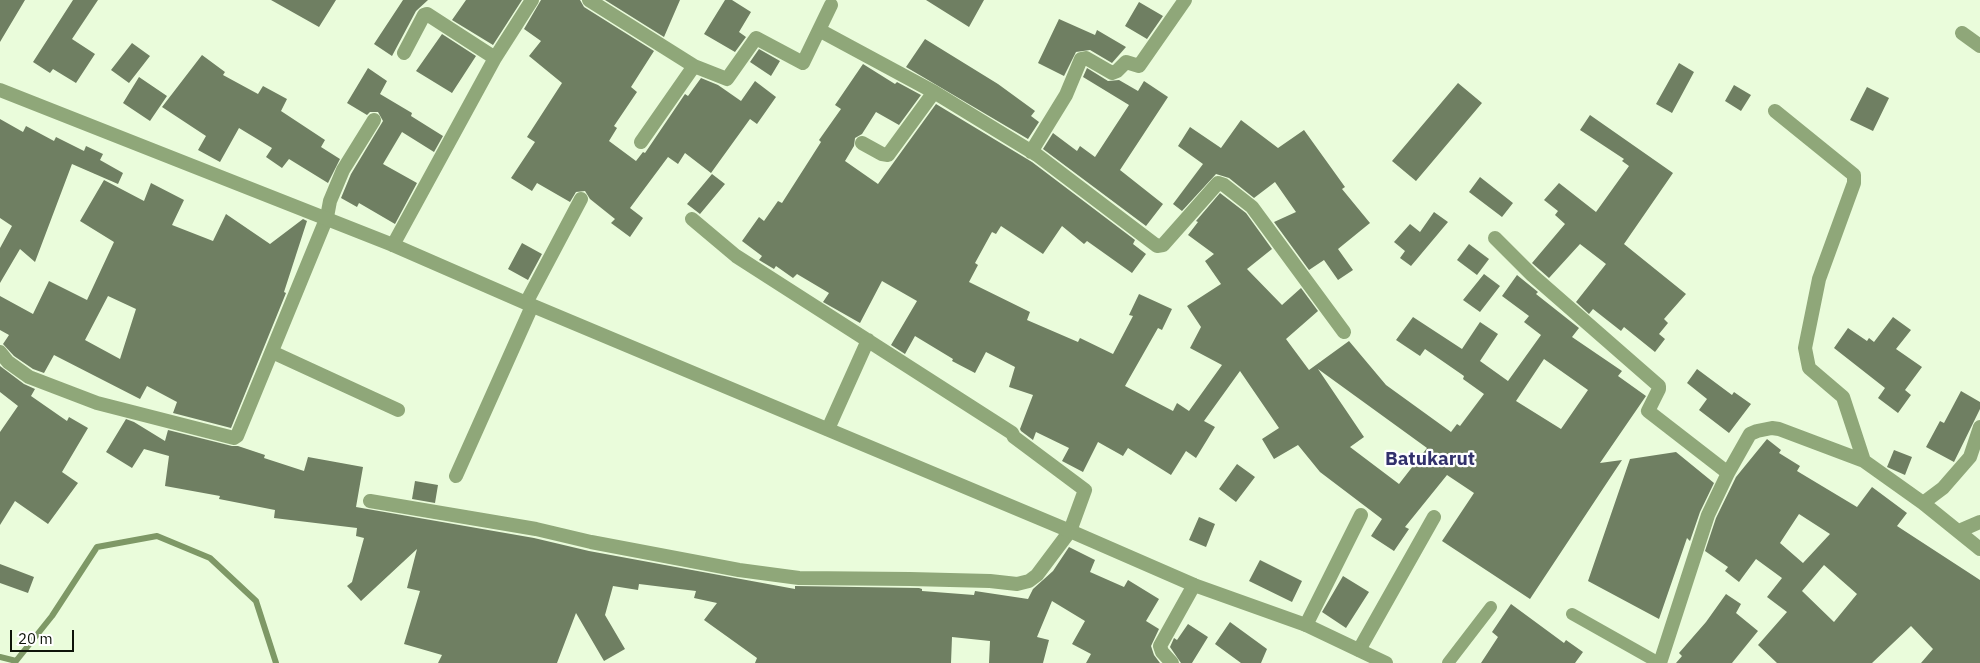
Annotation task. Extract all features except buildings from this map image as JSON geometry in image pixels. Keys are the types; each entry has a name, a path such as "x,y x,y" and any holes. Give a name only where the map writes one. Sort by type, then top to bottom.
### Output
{"street":[{"path":"393,245 495,58 532,0"},
{"path":"589,0 694,66 727,79 756,38 803,64 831,5"},
{"path":"1031,152 1066,95 1081,59 1086,58 1112,73 1117,71 1126,62 1139,66 1185,0"},
{"path":"404,53 424,15 427,14 495,58"},
{"path":"819,30 934,92 1031,152 1160,247 1218,183 1224,184 1252,207 1344,332"},
{"path":"1962,33 1980,46"},
{"path":"641,142 694,66"},
{"path":"0,90 326,217 1194,585 1306,625 1386,663"},
{"path":"862,143 888,155 934,92"},
{"path":"1776,111 1854,174 1854,183 1819,279 1805,348 1809,368 1843,397 1864,461"},
{"path":"0,352 8,362 29,377 97,403 234,438 239,434 343,170 374,120"},
{"path":"456,476 529,304 581,199"},
{"path":"370,500 536,529 591,542 799,578 910,578 1017,584 1037,575 1070,531 1085,490 1014,437 1012,433 736,256 692,219"},
{"path":"1495,238 1532,275 1659,386 1648,411 1728,473"},
{"path":"828,429 868,340"},
{"path":"272,352 398,410"},
{"path":"1924,503 1943,488 1970,457 1980,427"},
{"path":"1659,663 1708,515 1728,473 1750,434 1757,430 1772,428 1864,461 1924,503 1980,548"},
{"path":"1306,625 1362,515"},
{"path":"1359,650 1434,517"},
{"path":"1959,531 1980,522"},
{"path":"1172,663 1162,652 1160,646 1194,585"}],"lane":[{"path":"1448,663 1492,607"},
{"path":"1572,614 1659,663"}],"waterway":[{"path":"0,657 16,661 52,616 97,547 157,536 210,558 256,601 276,663"}],"district":[{"name":"Batukarut","path":"1430,460"}]}
